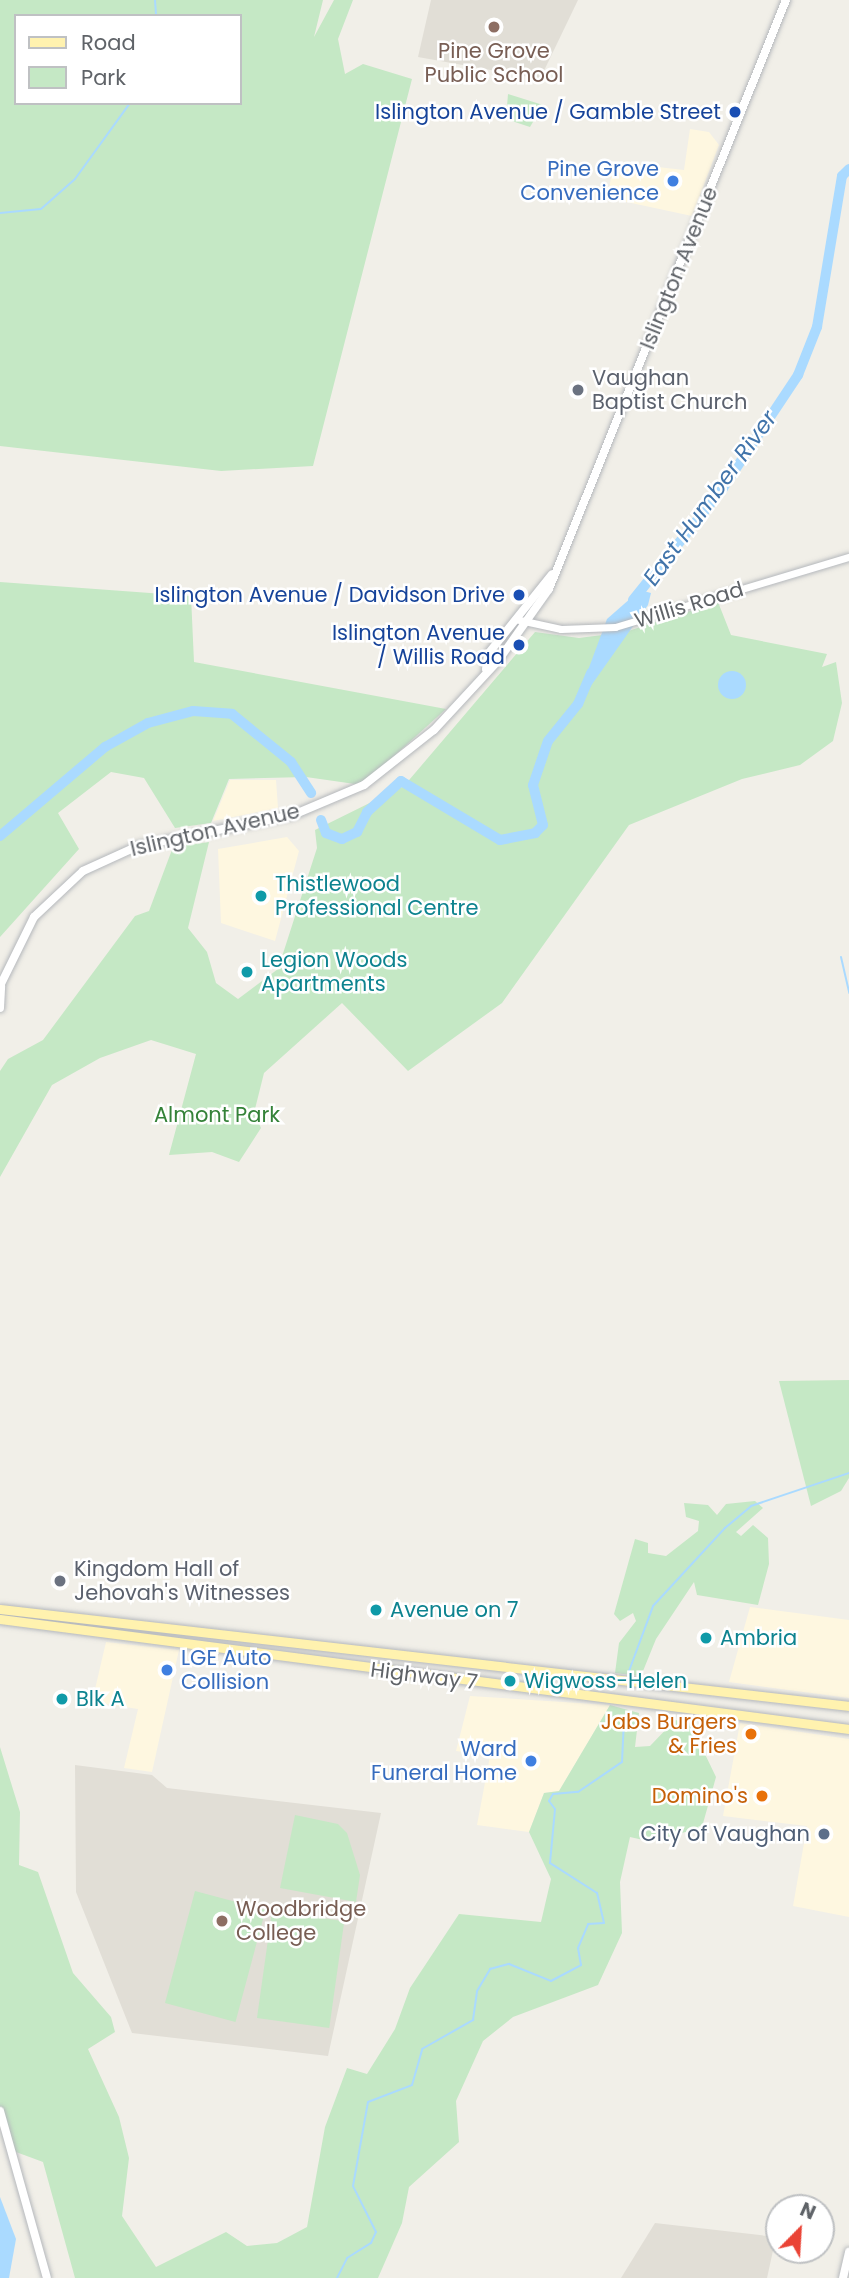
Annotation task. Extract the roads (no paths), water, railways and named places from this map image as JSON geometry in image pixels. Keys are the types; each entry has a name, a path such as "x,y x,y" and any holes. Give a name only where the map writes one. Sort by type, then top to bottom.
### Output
{"main road":[{"name":"Islington Avenue","path":"0,1008 0,986 34,917 83,871 138,846 293,815 365,785 434,730 526,621 552,574 786,0"},
{"name":"Islington Avenue","path":"486,669 488,654 552,574"},
{"name":"Highway 7","path":"0,1609 849,1706"},
{"name":"Highway 7","path":"0,1619 849,1729"},
{"path":"0,2111 47,2278"},
{"path":"843,2278 849,2252"}],"street":[{"name":"Willis Road","path":"515,618 598,630 849,557"}],"water":[{"path":"640,590 651,593 648,605 588,690 584,681 607,619"},
{"path":"732,671 742,675 746,685 742,695 732,699 722,695 718,685 722,675"},
{"path":"0,2197 16,2239 9,2278 0,2278"}],"waterway":[{"path":"155,0 156,14"},
{"path":"0,213 41,209 75,179 129,105"},
{"name":"East Humber River","path":"633,600 723,488 798,375 817,327 842,176 849,169"},
{"name":"East Humber River","path":"321,820 326,833 342,839 357,832 367,812 401,781 500,840 535,833 543,825 533,785 548,741 578,704 591,673"},
{"name":"East Humber River","path":"0,836 105,747 148,723 193,711 232,714 291,762 311,793"},
{"path":"841,957 849,993"},
{"path":"629,1671 653,1606 725,1528 751,1506 849,1473"},
{"path":"337,2278 347,2258 371,2243 376,2232 353,2186 368,2102 412,2085 422,2049 473,2020 477,1991 490,1969 509,1964 551,1981 581,1965 578,1948 588,1924 604,1923 597,1893 550,1863 555,1809 549,1801 553,1794 578,1792 622,1762 624,1719"}],"place":[{"name":"Pine Grove Public School","path":"494,27"},
{"name":"Islington Avenue / Gamble Street","path":"735,112"},
{"name":"Pine Grove Convenience","path":"673,181"},
{"name":"Vaughan Baptist Church","path":"578,390"},
{"name":"Islington Avenue / Davidson Drive","path":"519,595"},
{"name":"Islington Avenue / Willis Road","path":"519,645"},
{"name":"Thistlewood Professional Centre","path":"261,896"},
{"name":"Legion Woods Apartments","path":"247,972"},
{"name":"Kingdom Hall of Jehovah's Witnesses","path":"60,1581"},
{"name":"Avenue on 7","path":"376,1610"},
{"name":"Ambria","path":"706,1638"},
{"name":"LGE Auto Collision","path":"167,1670"},
{"name":"Wigwoss-Helen","path":"510,1681"},
{"name":"Blk A","path":"62,1699"},
{"name":"Jabs Burgers & Fries","path":"751,1734"},
{"name":"Ward Funeral Home","path":"531,1761"},
{"name":"Domino's","path":"762,1796"},
{"name":"City of Vaughan","path":"824,1834"},
{"name":"Woodbridge College","path":"222,1921"}],"park label":[{"name":"Almont Park","path":"217,1115"}]}
